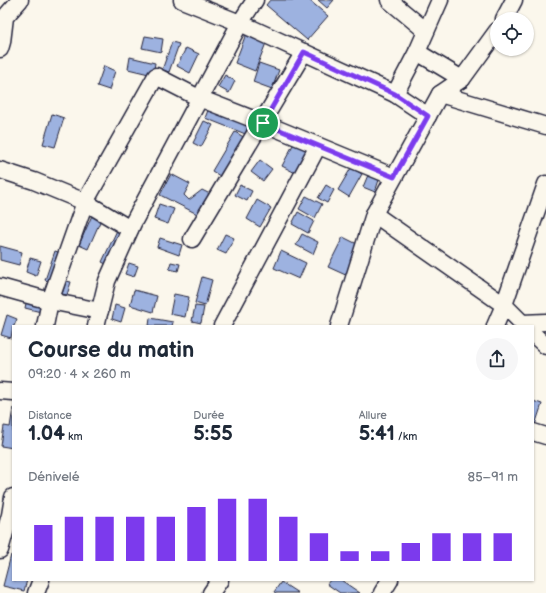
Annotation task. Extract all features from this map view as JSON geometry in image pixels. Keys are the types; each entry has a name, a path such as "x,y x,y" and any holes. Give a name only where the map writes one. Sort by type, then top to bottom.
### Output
{"street":[{"path":"0,49 5,17 4,0"},
{"path":"5,17 20,0"},
{"path":"182,0 240,22 395,94 428,116"},
{"path":"0,287 98,318 107,281 130,229 240,22 255,0"},
{"path":"389,0 426,31"},
{"path":"395,94 417,52 440,0"},
{"path":"508,12 514,0"},
{"path":"339,325 374,214 440,94 462,80 490,40"},
{"path":"192,239 263,123 304,52"},
{"path":"417,52 462,80"},
{"path":"45,325 50,302 85,202 156,76 199,98 394,177"},
{"path":"440,94 546,126"},
{"path":"223,325 318,146"},
{"path":"0,170 34,181 85,202 130,229"},
{"path":"495,325 504,305 546,184"},
{"path":"374,214 504,305 525,325"},
{"path":"534,325 546,322"},
{"path":"534,334 546,346"},
{"path":"0,391 12,392"},
{"path":"534,432 546,436"},
{"path":"0,550 12,503"},
{"path":"36,593 41,581"},
{"path":"211,593 219,581"},
{"path":"382,593 389,581"}],"building":[{"path":"270,0 309,0 328,16 307,40 266,5"},
{"path":"318,0 334,0 327,8"},
{"path":"246,34 266,43 255,71 235,63"},
{"path":"145,36 163,39 161,52 142,48"},
{"path":"172,42 179,44 169,72 162,70"},
{"path":"186,48 199,54 190,73 177,66"},
{"path":"130,57 155,63 153,75 128,69"},
{"path":"259,63 279,70 272,89 253,82"},
{"path":"104,66 115,71 109,90 97,86"},
{"path":"225,75 235,81 229,93 218,87"},
{"path":"210,105 253,121 248,135 205,118"},
{"path":"52,114 64,118 55,147 43,144"},
{"path":"204,121 213,125 201,147 193,143"},
{"path":"235,132 247,139 223,178 212,171"},
{"path":"295,141 314,150 301,176 282,166"},
{"path":"260,160 272,169 263,181 251,172"},
{"path":"351,168 362,174 349,197 338,190"},
{"path":"171,174 190,184 184,195 189,200 202,190 214,196 203,217 160,195"},
{"path":"368,175 379,180 375,192 363,187"},
{"path":"240,185 252,191 247,201 235,195"},
{"path":"326,185 334,190 327,203 318,198"},
{"path":"306,196 322,204 315,218 299,209"},
{"path":"257,200 271,208 260,227 247,219"},
{"path":"159,204 174,209 168,224 154,219"},
{"path":"94,211 103,215 88,249 79,245"},
{"path":"298,212 314,221 308,233 292,224"},
{"path":"119,226 127,230 110,266 102,262"},
{"path":"225,234 234,238 226,254 217,250"},
{"path":"302,234 318,242 313,254 296,245"},
{"path":"343,237 363,247 350,277 328,267"},
{"path":"160,238 182,245 179,255 157,247"},
{"path":"0,246 22,252 19,265 0,260"},
{"path":"55,251 64,254 54,283 45,280"},
{"path":"281,251 306,263 299,279 274,268"},
{"path":"30,258 41,261 36,276 26,272"},
{"path":"171,262 180,264 178,271 169,269"},
{"path":"129,263 138,266 134,277 125,274"},
{"path":"202,277 212,280 205,306 195,303"},
{"path":"66,281 71,282 67,295 62,294"},
{"path":"134,290 157,296 153,312 130,305"},
{"path":"174,294 189,297 185,317 170,314"},
{"path":"27,298 48,303 45,313 25,308"},
{"path":"115,305 125,308 121,322 112,319"},
{"path":"195,306 204,307 201,323 192,321"},
{"path":"7,315 17,319 14,325 12,325 11,338 1,335"},
{"path":"150,318 173,322 172,325 149,325"},
{"path":"534,401 542,404 534,424"},
{"path":"12,414 12,448 1,446 4,426 10,427"},
{"path":"11,555 12,581 27,581 24,591 3,586"},
{"path":"329,581 342,581 360,593 340,593 327,584"},
{"path":"281,582 298,593 274,592"}],"route":[{"path":"304,52 395,94 428,116 394,177 263,123 304,52"}]}
